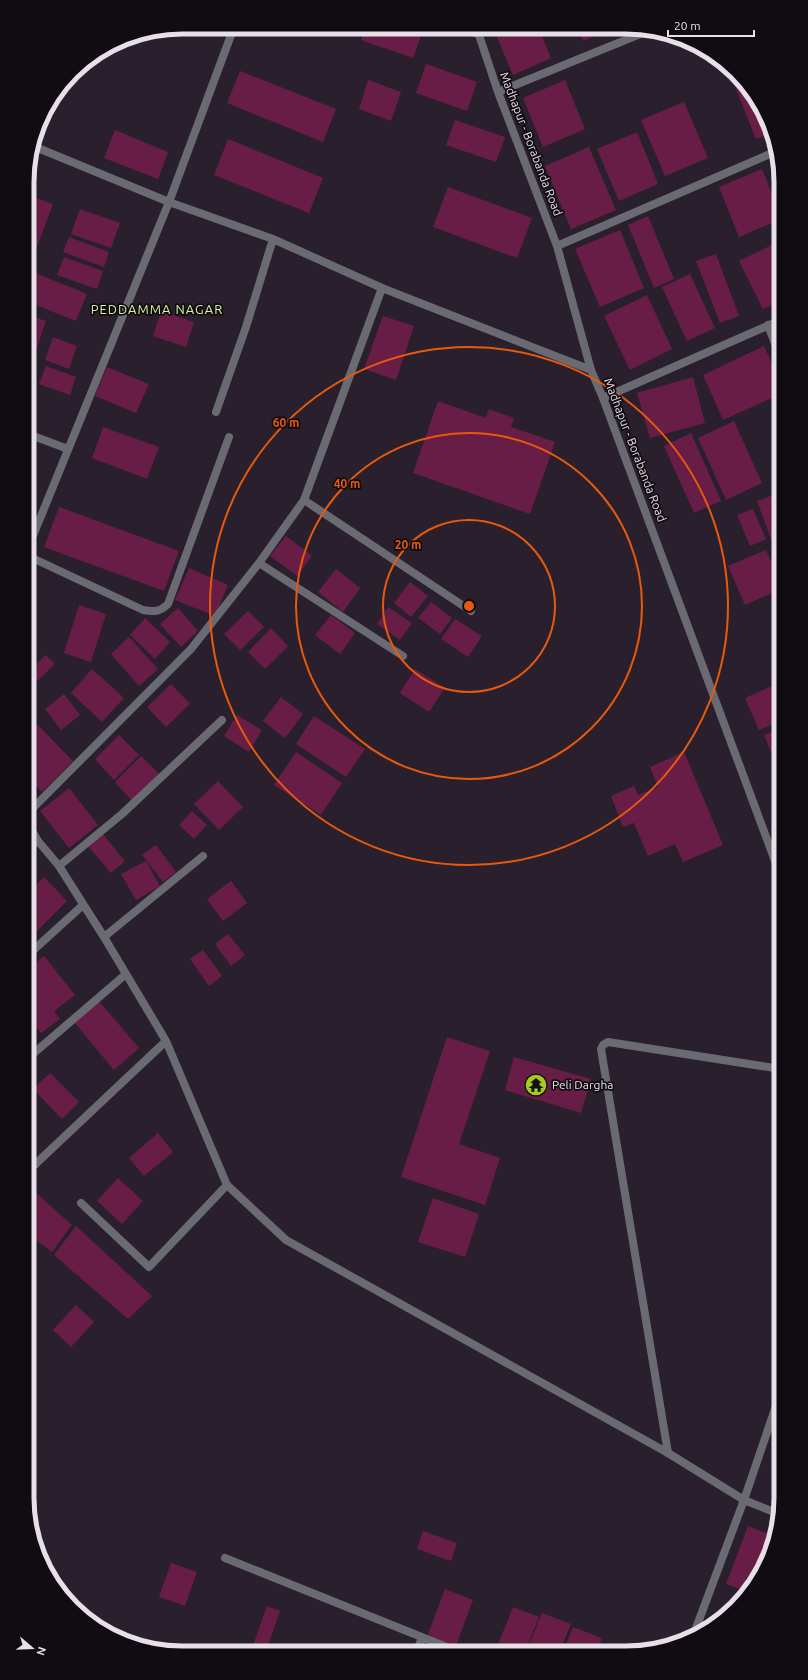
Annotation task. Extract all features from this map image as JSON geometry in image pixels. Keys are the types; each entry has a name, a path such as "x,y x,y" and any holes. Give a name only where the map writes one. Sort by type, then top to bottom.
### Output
{"street":[{"path":"34,533 170,202 231,34"},
{"name":"Madhapur - Borabanda Road","path":"479,34 498,92 557,246 591,370 603,398 774,851"},
{"path":"498,92 639,34"},
{"path":"38,148 170,202 273,239 382,288 591,370"},
{"path":"557,246 771,154"},
{"path":"216,412 246,327 273,239"},
{"path":"34,806 191,649 259,563 304,500 382,288"},
{"path":"603,398 774,323"},
{"path":"768,325 774,341"},
{"path":"34,436 68,449"},
{"path":"34,559 142,610 154,612 162,609 168,604 229,436"},
{"path":"304,500 471,611"},
{"path":"259,563 403,656"},
{"path":"59,866 122,814 222,720"},
{"path":"34,834 59,866 104,937 166,1041 226,1185 286,1240 668,1453 744,1500 774,1512"},
{"path":"34,844 38,841"},
{"path":"104,937 203,856"},
{"path":"34,949 83,905"},
{"path":"34,1053 126,974"},
{"path":"36,1164 166,1041"},
{"path":"668,1453 601,1049 603,1045 608,1042 774,1068"},
{"path":"81,1203 149,1267 226,1185"},
{"path":"697,1627 744,1500 774,1412"},
{"path":"225,1558 443,1646"},
{"path":"419,1646 422,1638"}],"building":[{"path":"363,34 422,34 413,58 361,40"},
{"path":"541,34 551,58 513,75 496,35"},
{"path":"580,34 600,34 583,41"},
{"path":"426,64 477,82 467,111 416,93"},
{"path":"240,71 336,109 323,142 227,103"},
{"path":"731,77 749,100 763,125 766,135 756,139"},
{"path":"368,80 401,92 391,121 359,109"},
{"path":"565,80 585,129 543,147 523,98"},
{"path":"684,102 708,158 665,176 641,120"},
{"path":"455,120 505,137 496,162 446,145"},
{"path":"115,130 168,152 158,179 104,158"},
{"path":"637,132 658,184 619,201 597,149"},
{"path":"228,139 323,178 309,213 214,175"},
{"path":"589,147 616,210 571,229 545,166"},
{"path":"762,169 774,199 774,222 739,237 719,187"},
{"path":"448,187 532,218 517,258 433,227"},
{"path":"34,197 53,204 34,255"},
{"path":"80,209 120,223 111,248 71,234"},
{"path":"648,216 674,279 654,288 628,225"},
{"path":"620,230 644,288 600,307 575,249"},
{"path":"69,237 109,252 104,267 63,252"},
{"path":"774,244 774,304 763,309 739,261"},
{"path":"716,254 739,316 720,323 696,261"},
{"path":"64,257 103,271 97,289 57,275"},
{"path":"34,272 87,294 76,321 34,304"},
{"path":"690,274 715,328 687,341 662,287"},
{"path":"647,295 672,349 630,370 604,316"},
{"path":"161,311 194,322 186,347 153,336"},
{"path":"383,316 414,326 396,380 364,369"},
{"path":"34,317 46,321 34,356"},
{"path":"53,337 77,346 69,369 45,360"},
{"path":"764,346 774,368 774,397 723,420 703,375"},
{"path":"46,366 76,377 70,395 39,384"},
{"path":"107,367 149,384 136,413 95,396"},
{"path":"693,377 705,423 650,438 637,393"},
{"path":"438,401 486,418 489,409 514,418 511,427 555,442 530,514 413,473"},
{"path":"734,421 762,483 726,500 698,438"},
{"path":"103,427 159,447 147,479 92,458"},
{"path":"691,433 721,501 694,513 664,446"},
{"path":"774,495 774,547 757,501"},
{"path":"59,507 179,551 164,591 44,547"},
{"path":"753,509 766,539 750,546 737,515"},
{"path":"286,536 312,556 297,576 270,556"},
{"path":"766,550 774,568 774,592 745,605 728,566"},
{"path":"189,568 228,585 215,616 175,600"},
{"path":"336,569 360,588 343,612 318,592"},
{"path":"410,582 428,596 411,617 394,603"},
{"path":"431,602 452,618 440,634 418,618"},
{"path":"79,605 106,614 91,662 64,653"},
{"path":"388,607 412,623 400,640 377,624"},
{"path":"178,608 198,631 181,647 160,624"},
{"path":"248,611 264,627 240,650 224,634"},
{"path":"331,615 355,633 340,654 315,635"},
{"path":"145,618 170,642 155,659 130,635"},
{"path":"455,619 482,636 468,657 441,639"},
{"path":"271,628 288,646 265,669 248,652"},
{"path":"129,637 158,669 139,686 111,654"},
{"path":"46,655 55,664 34,684 34,666"},
{"path":"92,669 124,698 102,722 71,693"},
{"path":"415,669 445,688 429,712 400,693"},
{"path":"171,684 190,704 166,727 147,707"},
{"path":"774,685 774,724 759,730 745,698"},
{"path":"64,694 80,715 61,730 45,709"},
{"path":"281,697 303,714 285,738 263,721"},
{"path":"237,715 262,730 249,752 224,736"},
{"path":"314,716 365,749 346,777 296,744"},
{"path":"34,721 73,761 42,792 34,784"},
{"path":"774,731 774,759 764,735"},
{"path":"119,735 139,755 114,780 95,759"},
{"path":"296,752 342,783 321,815 274,785"},
{"path":"684,752 723,845 683,862 675,844 648,856 634,823 623,827 611,796 634,786 638,795 658,787 650,767"},
{"path":"141,756 160,775 132,801 115,782"},
{"path":"218,781 243,807 219,830 194,804"},
{"path":"69,788 98,825 69,848 40,811"},
{"path":"192,811 207,825 194,839 179,825"},
{"path":"102,833 125,861 111,873 87,845"},
{"path":"156,845 176,872 163,882 142,855"},
{"path":"146,861 160,886 136,900 121,874"},
{"path":"44,877 67,901 34,934 34,887"},
{"path":"231,881 247,903 223,921 207,899"},
{"path":"228,934 245,955 231,966 215,944"},
{"path":"203,950 222,976 209,986 190,959"},
{"path":"44,956 75,995 54,1011 60,1019 41,1033 34,1025 34,964"},
{"path":"99,1001 139,1048 114,1070 74,1022"},
{"path":"447,1037 490,1051 459,1144 500,1158 485,1205 401,1177"},
{"path":"514,1057 591,1079 581,1113 505,1090"},
{"path":"50,1073 79,1102 62,1119 34,1090 34,1088"},
{"path":"158,1133 173,1152 144,1176 129,1158"},
{"path":"118,1178 143,1201 122,1224 97,1201"},
{"path":"34,1191 72,1225 52,1252 34,1238"},
{"path":"433,1198 479,1214 465,1257 418,1242"},
{"path":"76,1226 152,1296 128,1319 54,1255"},
{"path":"76,1305 94,1322 71,1347 53,1330"},
{"path":"748,1526 769,1534 763,1555 754,1572 742,1590 726,1584"},
{"path":"423,1531 457,1543 451,1561 417,1549"},
{"path":"171,1563 197,1572 185,1606 159,1597"},
{"path":"445,1589 473,1600 456,1646 450,1646 427,1637"},
{"path":"267,1606 280,1611 268,1646 253,1646"},
{"path":"513,1607 539,1617 527,1646 497,1646"},
{"path":"542,1613 571,1624 562,1646 528,1646"},
{"path":"573,1627 602,1638 599,1646 566,1646"}],"place":[{"name":"Peli Dargha","path":"536,1085"}],"district":[{"name":"PEDDAMMA NAGAR","path":"157,309"}]}
